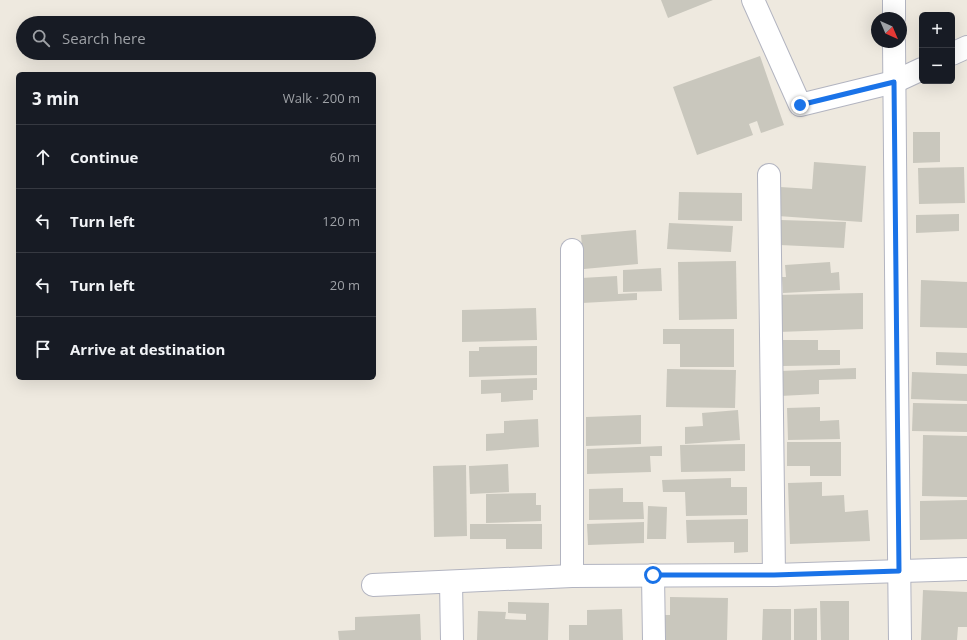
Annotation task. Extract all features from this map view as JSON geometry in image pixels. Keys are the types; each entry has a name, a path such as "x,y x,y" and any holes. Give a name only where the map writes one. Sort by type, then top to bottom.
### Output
{"street":[{"path":"753,0 800,105 894,82 919,70"},
{"path":"894,0 894,12"},
{"path":"955,53 967,47"},
{"path":"894,48 900,640"},
{"path":"769,175 774,575"},
{"path":"572,250 572,576"},
{"path":"373,585 572,576 774,575 967,569"},
{"path":"653,575 654,640"},
{"path":"451,582 452,640"}],"building":[{"path":"661,0 713,0 668,18"},
{"path":"760,56 784,125 761,133 757,121 749,124 753,135 697,155 673,87"},
{"path":"913,132 940,132 940,162 913,163"},
{"path":"814,162 866,166 862,222 778,216 780,187 812,189"},
{"path":"964,167 965,203 919,204 918,168"},
{"path":"679,192 742,193 742,221 678,220"},
{"path":"959,214 959,231 916,233 916,215"},
{"path":"781,220 846,222 844,248 780,245"},
{"path":"669,223 733,226 731,252 667,249"},
{"path":"636,230 638,264 584,269 581,235"},
{"path":"736,261 737,319 679,320 678,262"},
{"path":"830,262 831,273 839,272 840,290 783,293 782,277 786,277 785,265"},
{"path":"661,268 662,291 623,292 623,270"},
{"path":"617,276 618,294 637,293 637,300 582,303 581,278"},
{"path":"921,280 967,282 967,328 920,327"},
{"path":"863,293 863,329 778,332 777,295"},
{"path":"536,308 537,340 462,342 462,310"},
{"path":"663,329 734,329 734,367 680,367 680,344 663,344"},
{"path":"782,340 818,340 818,350 840,350 840,365 783,366"},
{"path":"537,346 537,375 469,377 469,351 479,351 479,347"},
{"path":"936,352 967,353 967,366 936,365"},
{"path":"856,368 856,379 819,380 819,394 780,396 780,371"},
{"path":"667,369 736,370 735,408 666,407"},
{"path":"912,372 967,374 967,401 911,399"},
{"path":"537,378 537,390 533,390 533,400 501,402 501,393 481,394 481,380"},
{"path":"913,403 967,404 967,432 912,431"},
{"path":"820,407 820,421 839,420 840,439 788,440 787,408"},
{"path":"738,410 740,440 685,444 685,427 703,426 702,413"},
{"path":"641,415 641,444 586,446 586,417"},
{"path":"538,419 539,447 486,451 486,434 504,433 504,421"},
{"path":"923,435 967,436 967,497 922,496"},
{"path":"787,442 841,442 841,476 810,476 810,466 787,466"},
{"path":"745,444 745,471 681,472 680,445"},
{"path":"662,446 662,456 650,456 651,472 587,474 587,449"},
{"path":"508,464 509,492 470,494 469,466"},
{"path":"466,465 467,536 434,537 433,466"},
{"path":"731,478 731,487 747,487 747,515 686,516 685,492 663,492 662,480"},
{"path":"822,482 822,496 844,495 845,512 868,510 870,541 790,544 788,483"},
{"path":"623,488 623,502 643,502 644,519 589,520 589,489"},
{"path":"536,493 536,505 541,505 541,521 486,523 486,494"},
{"path":"967,500 967,539 920,540 920,501"},
{"path":"648,506 667,507 666,539 647,539"},
{"path":"748,519 748,552 734,553 734,542 687,543 686,520"},
{"path":"644,522 644,543 588,545 587,524"},
{"path":"470,524 542,524 542,549 506,549 506,539 470,539"},
{"path":"923,590 967,592 967,627 958,627 957,640 921,640"},
{"path":"670,597 728,598 727,640 663,640 663,615 670,615"},
{"path":"820,601 849,601 849,640 821,640"},
{"path":"508,602 549,603 548,640 477,640 478,611 506,612 505,619 526,620 526,614 508,613"},
{"path":"817,608 817,640 794,640 794,609"},
{"path":"622,609 623,640 569,640 569,625 587,625 587,610"},
{"path":"763,609 791,609 791,640 762,640"},
{"path":"420,614 421,640 339,640 338,631 355,630 355,617"}],"route":[{"path":"653,575 774,575 899,571 894,82 800,105"}]}
